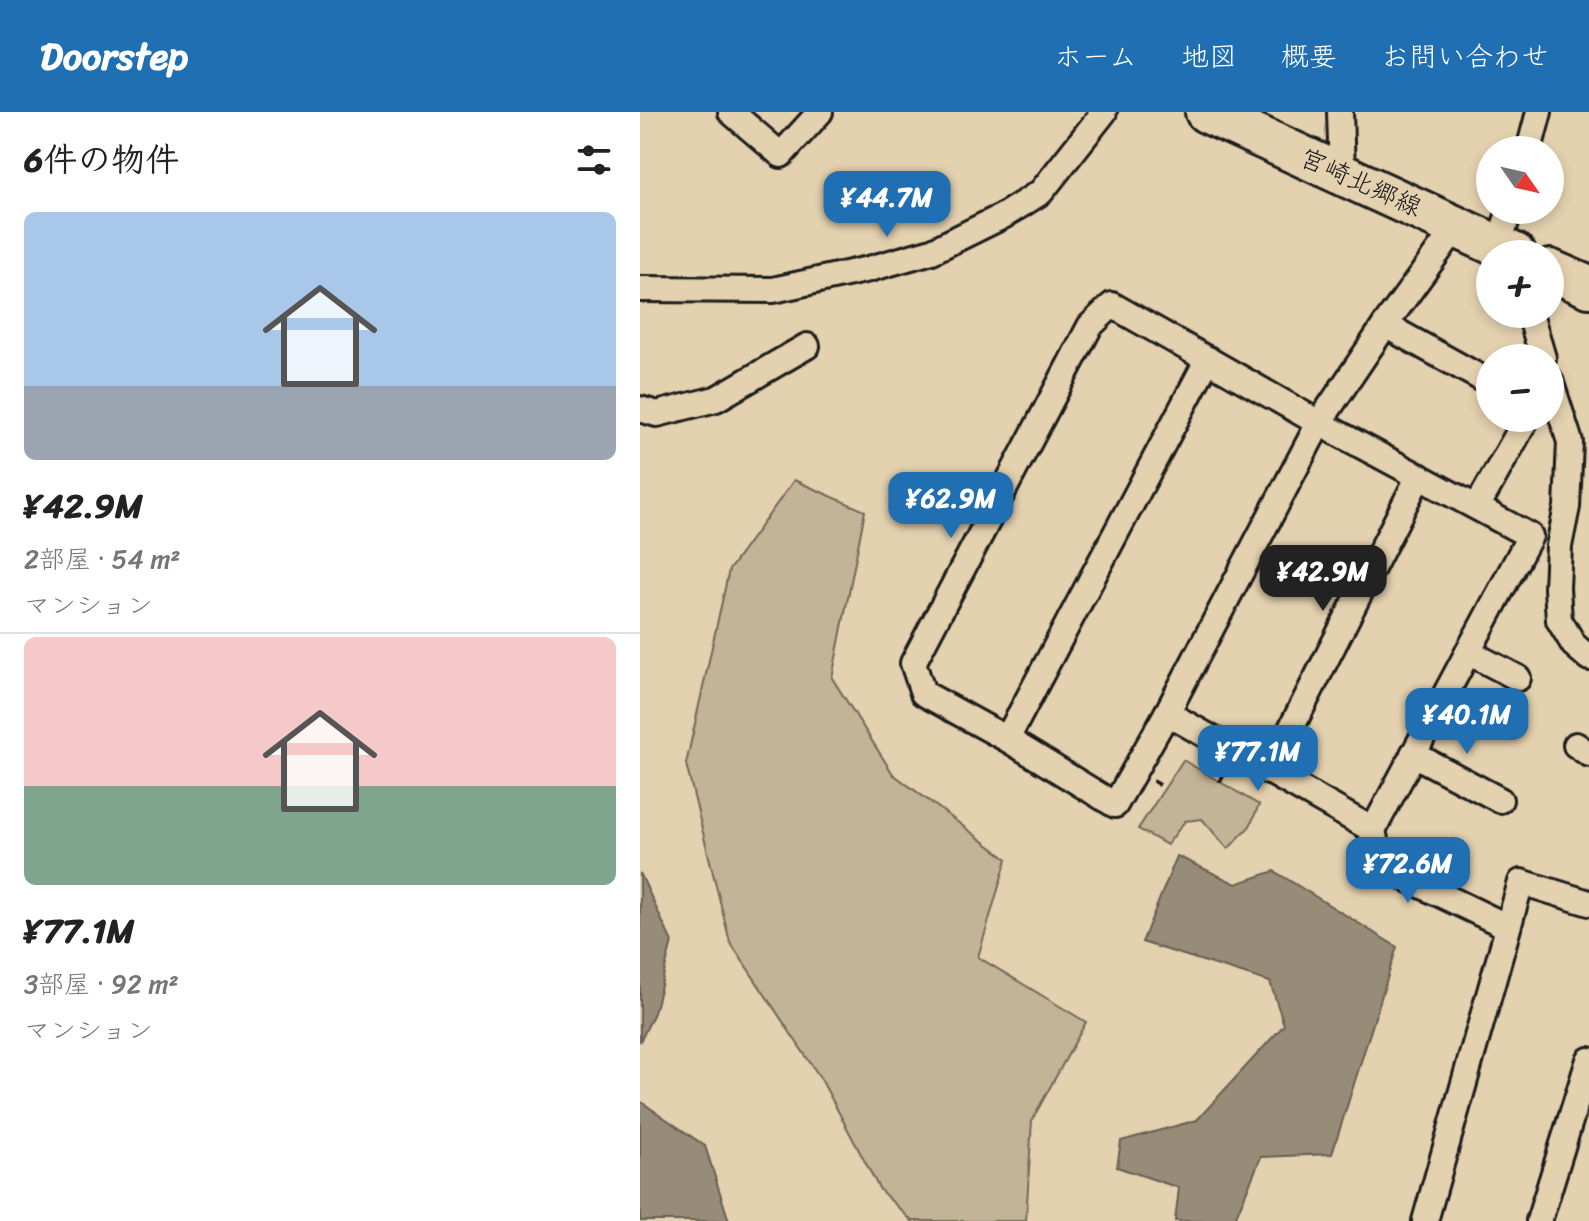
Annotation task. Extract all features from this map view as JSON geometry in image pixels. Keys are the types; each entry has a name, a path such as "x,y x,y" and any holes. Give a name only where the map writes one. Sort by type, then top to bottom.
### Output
{"main road":[{"name":"宮崎北郷線","path":"1206,112 1457,226 1508,237"},
{"path":"1564,276 1589,287"}],"street":[{"path":"731,112 781,155 820,112"},
{"path":"640,289 773,290 869,269 932,251 1003,216 1041,192 1104,112"},
{"path":"1340,112 1342,173"},
{"path":"1533,136 1539,112"},
{"path":"1457,226 1319,423 1167,713 1115,805 1007,739 923,693 913,663 1090,326 1112,305 1319,423 1530,536 1373,830 1379,859 1402,876 1506,926"},
{"path":"1385,325 1476,375"},
{"path":"640,409 657,414 716,399 807,346"},
{"path":"1007,739 1208,359"},
{"path":"1564,423 1570,442 1567,507 1559,546 1559,620 1574,645 1589,658"},
{"path":"1477,507 1519,432"},
{"path":"1269,772 1419,476"},
{"path":"1468,652 1518,678"},
{"path":"1167,713 1373,830"},
{"path":"1413,754 1500,800"},
{"path":"1425,1221 1506,926 1521,882 1589,903"},
{"path":"1539,1221 1589,1060"}],"shaded area":[{"path":"794,480 865,511 832,678 893,774 1007,859 978,957 1086,1022 1032,1120 1026,1221 912,1221 880,1190 821,1079 730,942 686,764 729,570"},
{"path":"1183,760 1259,805 1250,826 1228,849 1202,819 1185,821 1167,845 1138,829"},
{"path":"1177,856 1236,884 1274,871 1397,947 1332,1154 1261,1157 1234,1221 1175,1221 1179,1188 1117,1167 1121,1141 1197,1120 1284,1025 1270,982 1142,942"},
{"path":"640,873 672,942 654,1013 640,1042"},
{"path":"640,1101 705,1146 729,1221 640,1221"}]}
